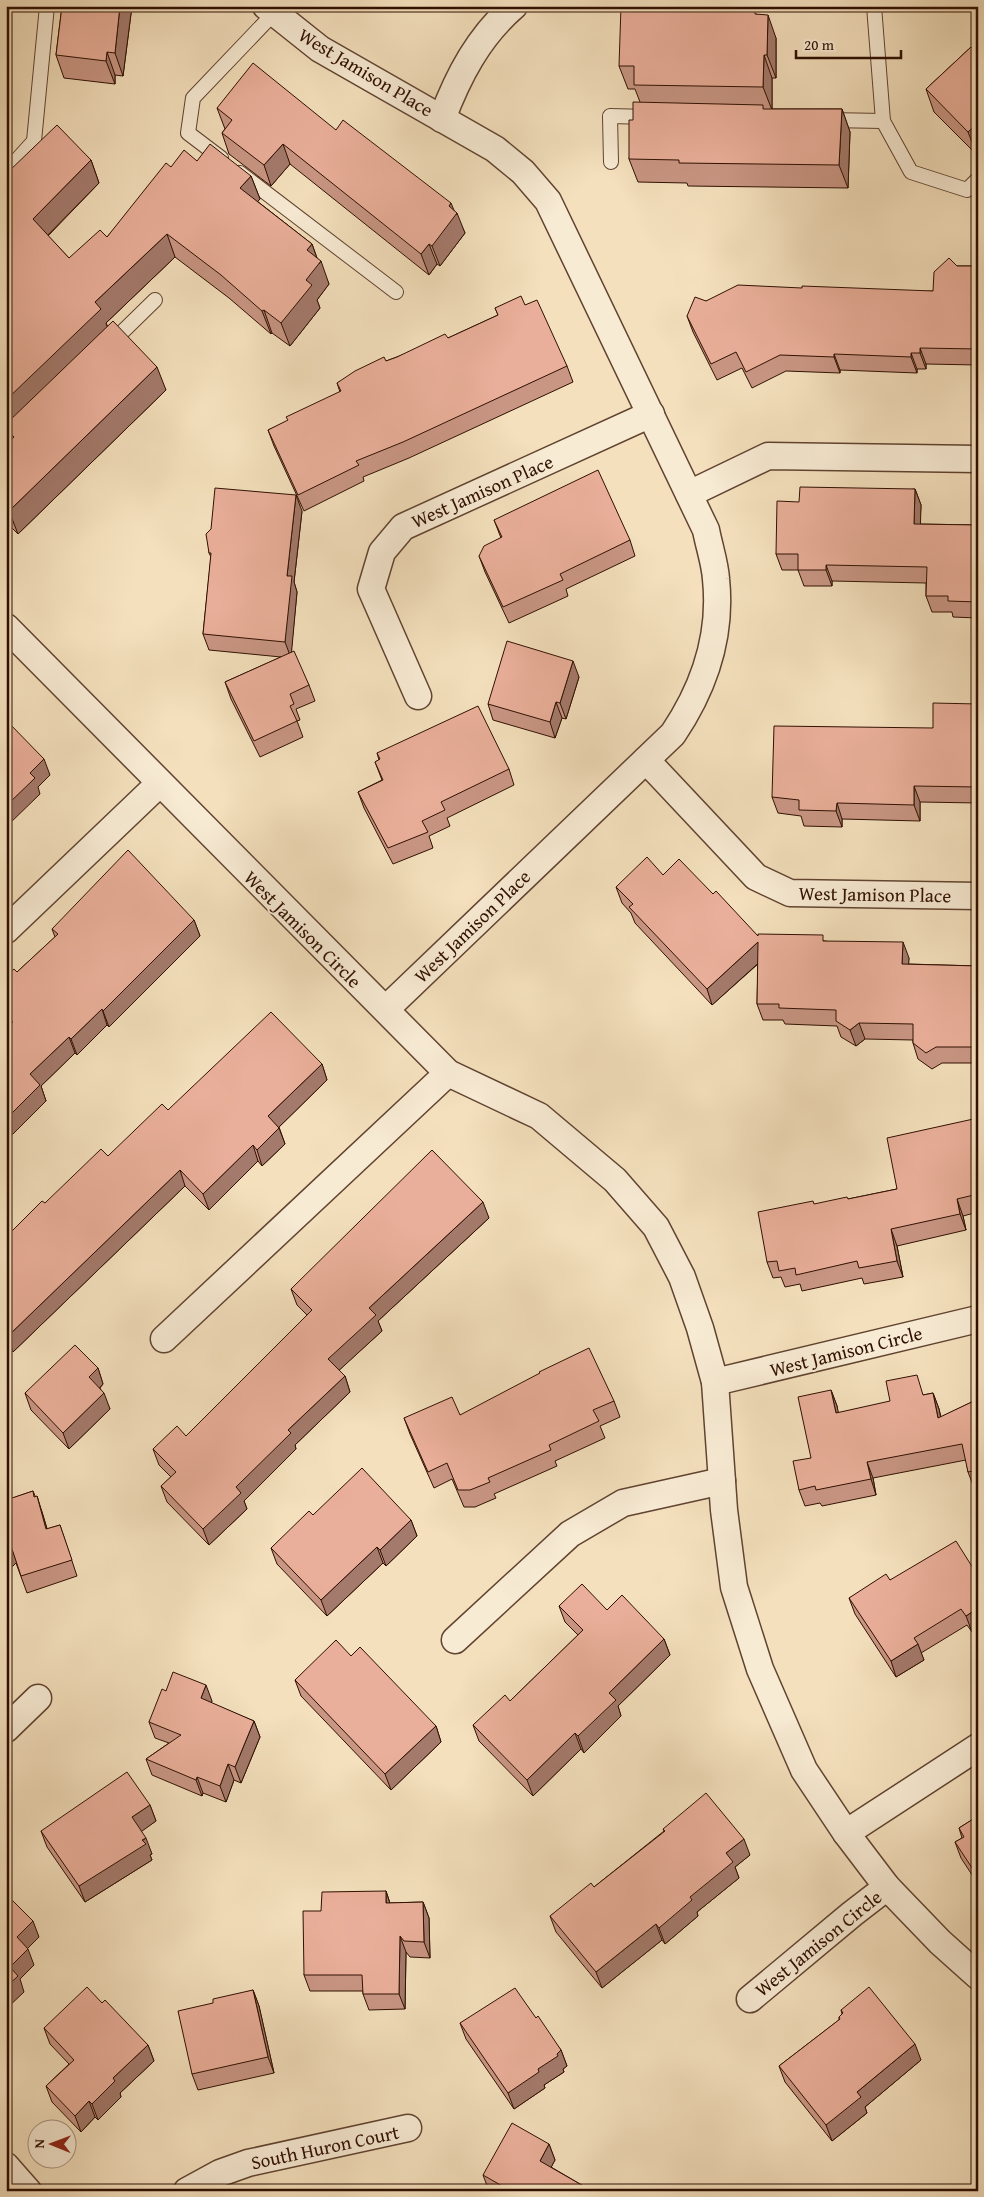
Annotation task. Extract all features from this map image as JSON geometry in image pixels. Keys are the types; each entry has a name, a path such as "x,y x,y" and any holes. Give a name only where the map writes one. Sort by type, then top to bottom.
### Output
{"street":[{"name":"West Jamison Place","path":"442,119 452,92 476,48 514,6"},
{"name":"West Jamison Place","path":"274,8 320,49 495,149 523,172 548,201 706,530 716,579 717,623 708,668 688,712 673,734 386,1008"},
{"name":"West Jamison Place","path":"418,696 371,589 382,552 403,526 651,414"},
{"path":"689,494 768,456 978,459"},
{"name":"West Jamison Circle","path":"6,626 359,986 386,1008 448,1074 539,1116 615,1180 656,1227 682,1277 700,1328 715,1382 722,1481 734,1587 760,1669 804,1770 846,1833 887,1887 940,1942 978,1976"},
{"name":"West Jamison Place","path":"646,760 756,877 790,893 978,896"},
{"path":"6,930 160,783"},
{"path":"164,1339 448,1074"},
{"name":"West Jamison Circle","path":"715,1382 978,1319"},
{"path":"455,1640 570,1534 624,1503 722,1481"},
{"path":"6,1729 38,1698"},
{"path":"846,1833 978,1747"},
{"name":"West Jamison Circle","path":"750,1999 887,1887"},
{"name":"South Huron Court","path":"187,2191 220,2173 248,2163 408,2128"},
{"path":"6,2166 28,2191"}],"lane":[{"path":"6,172 34,141 47,6"},
{"path":"874,6 883,120 911,172 967,190 978,179"},
{"path":"274,8 193,98 188,133 396,292"},
{"path":"611,162 610,116 659,117"},
{"path":"815,120 883,120"},
{"path":"98,355 155,300"}],"building":[{"path":"62,6 120,6 115,53 107,52 106,61 56,55"},
{"path":"621,6 755,11 755,14 768,15 767,55 764,55 763,87 634,85 634,66 619,66"},
{"path":"978,46 978,123 968,132 926,89 971,47 974,50"},
{"path":"253,63 336,130 343,120 451,203 449,206 457,213 432,246 429,244 421,254 283,144 264,165 222,133 232,120 217,108"},
{"path":"633,102 763,105 763,109 842,109 839,165 679,163 679,160 629,159 629,120 633,120"},
{"path":"57,125 91,160 33,219 69,258 100,230 107,237 166,163 171,167 184,150 197,161 210,144 251,176 240,188 312,244 307,250 321,261 306,280 312,285 281,323 264,310 262,311 221,275 167,234 95,302 101,309 6,400 6,315 11,311 6,307 6,174"},
{"path":"949,258 957,266 978,266 978,349 920,348 920,353 911,353 911,357 834,354 834,357 780,355 746,372 736,352 711,364 687,316 695,297 706,301 738,285 933,291 934,272"},
{"path":"521,296 525,305 537,300 567,366 403,442 356,461 359,465 298,495 268,430 288,420 286,417 341,391 337,383 355,371 384,357 386,361 397,357 445,334 448,338 498,315 495,308"},
{"path":"113,321 157,367 9,511 6,508 6,444 14,437 6,429 6,424"},
{"path":"598,470 630,540 560,574 563,580 503,607 479,556 484,546 502,537 494,520"},
{"path":"800,487 915,489 914,524 978,525 978,602 948,601 948,596 926,596 927,567 826,565 826,570 798,570 798,554 776,554 777,501 799,502"},
{"path":"215,488 296,495 287,576 292,576 285,642 203,634 211,553 209,553 206,534 211,529"},
{"path":"507,641 573,661 560,703 556,702 550,722 488,704"},
{"path":"294,651 309,685 290,694 294,704 290,706 297,721 254,741 225,682"},
{"path":"933,703 978,704 978,787 914,786 914,805 837,803 836,811 799,810 799,800 772,797 774,726 933,728"},
{"path":"478,706 509,769 441,802 445,810 422,821 428,832 388,848 358,792 383,780 375,762 380,759 377,753"},
{"path":"6,720 44,759 30,773 35,778 6,806"},
{"path":"128,850 194,920 103,1011 102,1009 71,1039 69,1037 30,1074 40,1085 6,1119 6,1028 13,1022 6,1015 6,976 14,969 17,972 58,934 52,929"},
{"path":"647,857 663,875 679,859 713,894 716,891 758,936 758,934 823,935 823,941 903,942 902,964 978,966 978,1047 936,1047 926,1053 913,1043 913,1024 859,1023 850,1030 836,1021 836,1010 779,1008 779,1004 757,1004 758,942 707,989 629,907 633,904 616,887"},
{"path":"271,1012 322,1064 268,1116 279,1128 257,1150 253,1145 203,1194 180,1170 8,1336 6,1334 6,1237 42,1201 45,1203 101,1149 108,1156 162,1104 168,1110"},
{"path":"978,1118 978,1194 957,1199 960,1214 891,1229 897,1261 859,1268 857,1261 796,1275 795,1268 779,1271 777,1261 767,1262 758,1212 813,1201 814,1204 897,1189 887,1138"},
{"path":"432,1150 483,1202 369,1308 376,1315 328,1359 345,1376 288,1430 291,1433 236,1487 241,1493 203,1529 161,1486 176,1472 153,1449 177,1426 186,1436 312,1310 291,1289"},
{"path":"75,1345 98,1368 89,1377 104,1393 63,1433 25,1393"},
{"path":"589,1348 614,1401 593,1410 599,1421 549,1445 551,1450 488,1478 490,1482 470,1490 458,1490 447,1463 428,1472 404,1418 452,1397 460,1415 539,1372"},
{"path":"917,1375 923,1395 933,1393 938,1418 978,1399 978,1470 968,1472 962,1444 867,1462 871,1479 816,1490 815,1486 799,1490 793,1461 811,1458 798,1397 831,1390 836,1413 890,1401 886,1381"},
{"path":"362,1468 411,1520 380,1550 377,1547 321,1600 271,1548 309,1511 313,1515"},
{"path":"33,1491 34,1497 37,1496 46,1529 60,1525 72,1560 21,1576 11,1546 6,1551 6,1492 9,1499"},
{"path":"956,1541 978,1576 978,1608 966,1616 961,1609 914,1638 918,1644 891,1661 849,1598 886,1574 890,1580"},
{"path":"582,1584 607,1610 622,1595 664,1639 609,1693 616,1700 578,1736 575,1733 527,1780 473,1725 505,1695 510,1701 583,1630 559,1606"},
{"path":"336,1640 351,1656 360,1647 436,1726 385,1774 295,1680"},
{"path":"173,1672 206,1685 201,1698 254,1721 235,1767 228,1764 220,1786 197,1777 196,1780 146,1759 181,1735 149,1722 162,1689 166,1691"},
{"path":"127,1772 150,1805 132,1817 146,1838 142,1840 146,1844 79,1886 41,1831"},
{"path":"706,1793 744,1839 726,1853 733,1862 690,1897 692,1900 659,1928 656,1924 596,1972 550,1916 591,1883 594,1887 665,1831 663,1829"},
{"path":"978,1816 978,1877 955,1842 964,1837 959,1828"},
{"path":"386,1891 386,1903 423,1902 424,1942 404,1941 400,1936 399,1994 363,1994 362,1975 304,1975 303,1911 321,1911 322,1892"},
{"path":"6,1894 33,1921 17,1937 28,1949 10,1967 18,1976 6,1987"},
{"path":"87,1987 102,2003 105,2000 148,2045 113,2078 115,2081 92,2104 89,2101 75,2116 46,2086 74,2060 44,2028"},
{"path":"869,1987 915,2044 857,2092 861,2097 826,2125 779,2066 840,2019 839,2017 843,2013 841,2010"},
{"path":"515,1988 536,2018 538,2016 561,2050 557,2054 558,2056 538,2069 539,2072 508,2093 460,2023"},
{"path":"253,1990 268,2057 192,2074 178,2011 213,2003 213,1999"},
{"path":"512,2123 549,2144 540,2161 592,2191 511,2191 483,2175"}]}
